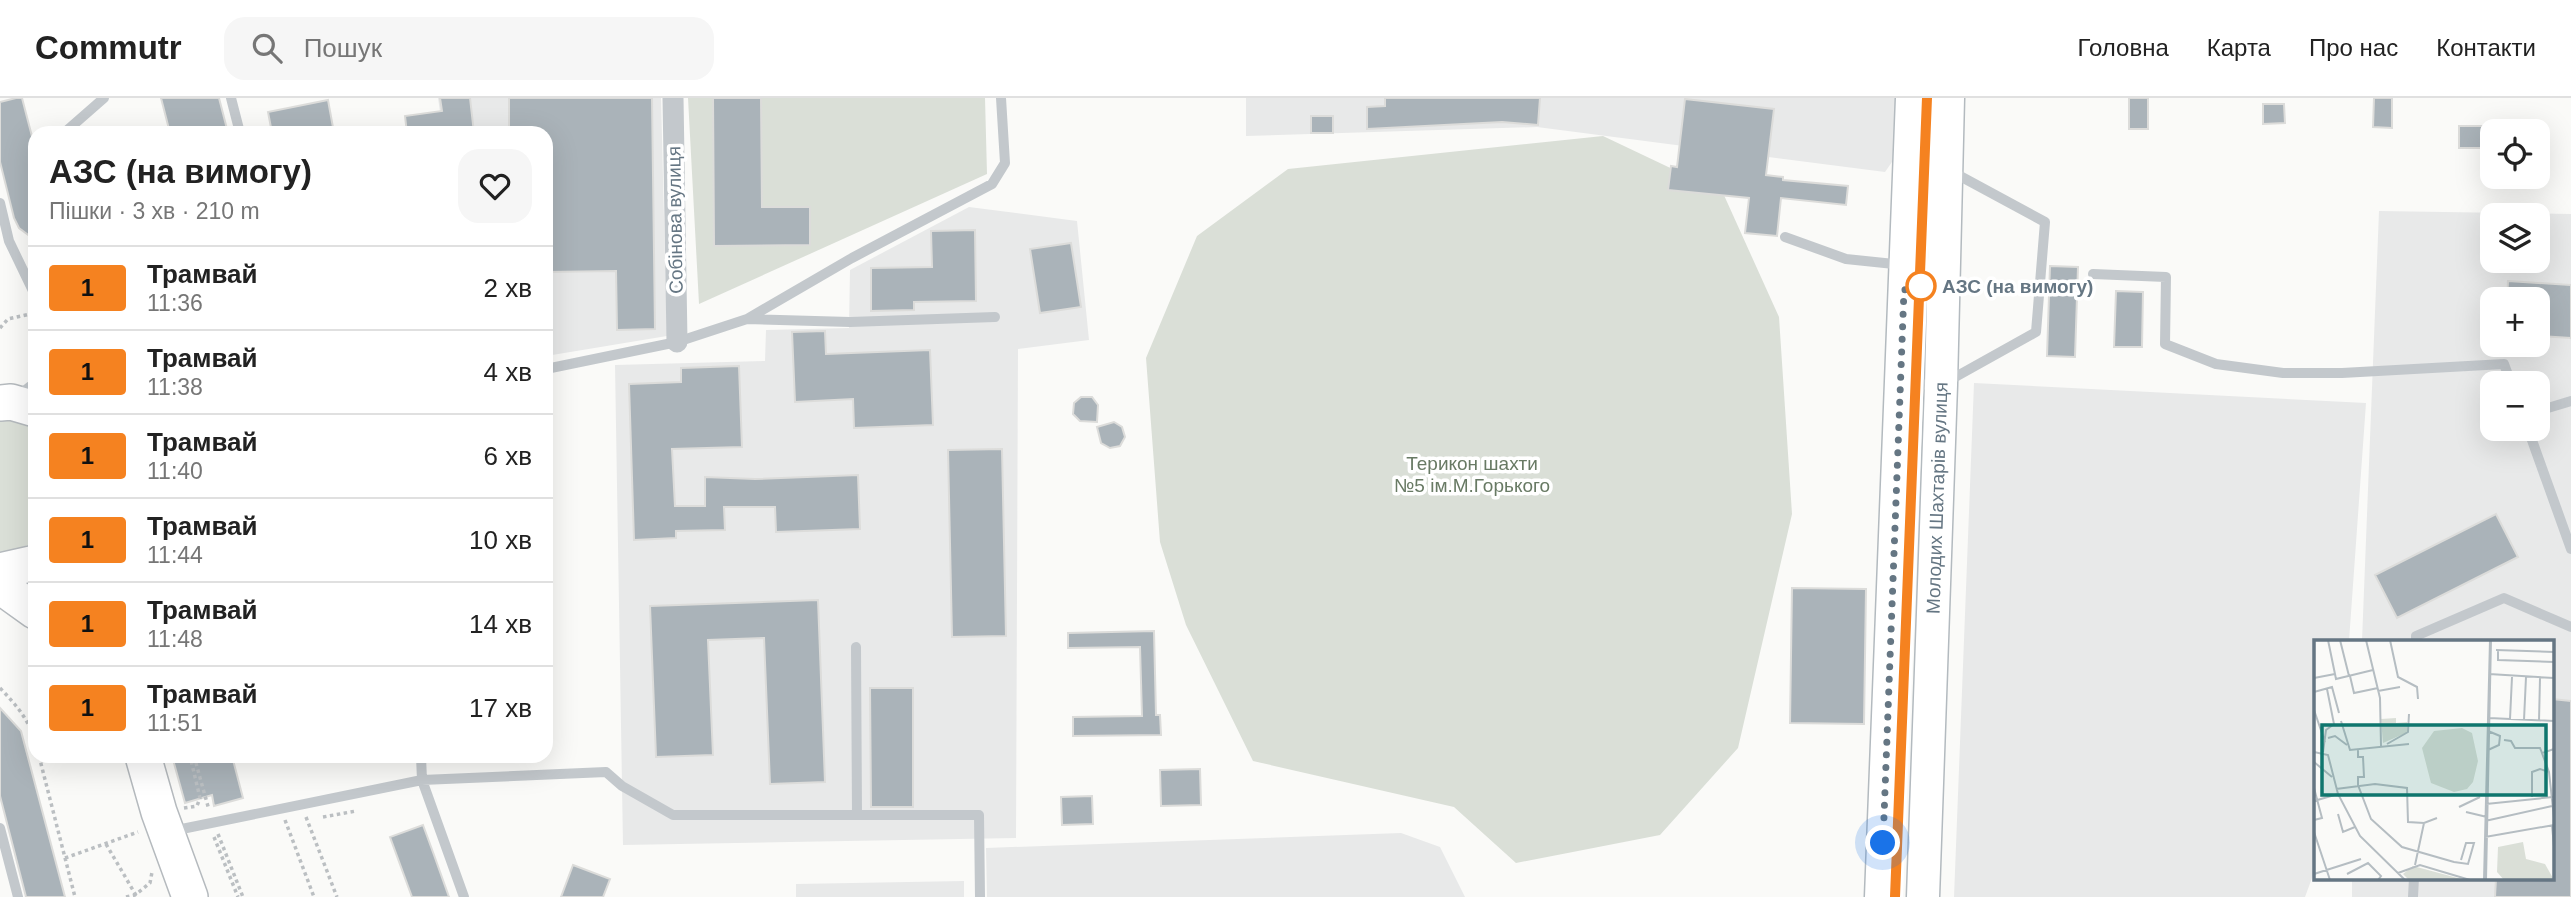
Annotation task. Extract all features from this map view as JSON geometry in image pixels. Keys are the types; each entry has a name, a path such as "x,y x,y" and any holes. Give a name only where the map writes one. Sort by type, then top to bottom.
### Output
{"main road":[{"path":"1881,897 1912,98"},
{"name":"Молодих Шахтарів вулиця","path":"1923,897 1948,98"},
{"path":"0,571 28,565"},
{"path":"0,586 28,606"},
{"path":"145,763 185,894"}],"street":[{"name":"Собінова вулиця","path":"673,98 677,342"}],"lane":[{"path":"72,126 104,98"},
{"path":"231,98 238,126"},
{"path":"553,368 677,342 747,319 852,258 992,184 1005,163 1001,98"},
{"path":"1901,384 1941,385 2036,332 2045,222 1947,169 1909,168"},
{"path":"0,203 9,241 28,280"},
{"path":"1785,237 1846,259 1944,269"},
{"path":"2093,274 2166,277 2165,344 2216,364 2283,373 2342,373 2504,364 2507,371"},
{"path":"747,319 850,322 995,317"},
{"path":"2550,407 2571,401"},
{"path":"2532,441 2571,549"},
{"path":"2416,640 2416,636 2504,598 2571,627"},
{"path":"856,647 857,815"},
{"path":"421,763 422,780 464,897"},
{"path":"166,833 422,780 606,772 622,786 673,815 979,815 979,897"},
{"path":"0,828 18,897"}],"path":[{"path":"0,328 8,319 28,315"},
{"path":"0,688 20,709 28,723"},
{"path":"40,763 75,897"},
{"path":"193,763 200,798"},
{"path":"194,763 211,823 240,897"},
{"path":"302,805 337,897"},
{"path":"197,806 211,823"},
{"path":"281,809 314,897"},
{"path":"106,844 136,896"},
{"path":"126,897 136,896 150,883 150,866"}],"shaded area":[{"path":"438,98 661,98 667,336 553,355 553,126 442,126"},
{"path":"1246,98 1902,98 1901,149 1885,172 1537,127 1246,136"},
{"path":"969,207 1077,221 1089,340 1018,349 1016,838 623,845 615,365 765,361 766,330 849,328 850,270"},
{"path":"2379,211 2480,213 2480,273 2550,273 2550,214 2571,214 2571,897 2352,897 2352,880 2554,880 2554,640 2362,640"},
{"path":"1974,383 2366,403 2349,640 2314,640 2314,872 2305,897 1954,897"},
{"path":"1401,833 1440,847 1465,897 987,897 986,848"},
{"path":"964,881 964,897 796,897 796,884"}],"green space":[{"path":"688,98 985,98 987,174 699,304"},
{"name":"Терикон шахти №5 ім.М.Горького","path":"1603,136 1723,193 1779,317 1792,514 1738,748 1660,835 1516,863 1454,807 1253,761 1186,625 1160,542 1146,358 1197,236 1288,169"},
{"path":"0,419 9,419 28,426 28,545 13,551 0,552"}],"building":[{"path":"22,98 29,126 28,235 19,228 14,218 0,162 0,102"},
{"path":"161,98 219,98 226,126 168,126"},
{"path":"440,98 470,98 473,126 406,126 405,116 442,111"},
{"path":"509,98 652,98 655,329 617,330 616,271 553,272 553,126 509,126"},
{"path":"713,98 761,98 762,207 810,207 810,245 714,246"},
{"path":"1385,98 1540,98 1538,125 1502,122 1367,129 1367,107 1385,106"},
{"path":"2129,98 2148,98 2148,129 2129,129"},
{"path":"2374,98 2392,98 2392,128 2373,127"},
{"path":"1685,99 1774,109 1766,175 1783,177 1783,180 1848,186 1846,205 1781,198 1777,236 1745,233 1749,198 1668,190 1671,166 1677,167"},
{"path":"328,100 333,126 271,126 268,112"},
{"path":"2263,104 2284,104 2285,123 2263,124"},
{"path":"1311,116 1333,116 1333,133 1311,133"},
{"path":"2459,126 2480,126 2480,148 2459,148"},
{"path":"975,230 976,301 914,302 914,310 871,311 871,268 932,267 931,231"},
{"path":"1071,243 1081,307 1040,313 1030,249"},
{"path":"2050,266 2078,267 2075,357 2047,356"},
{"path":"2508,281 2571,285 2571,338 2550,337 2550,287 2508,287"},
{"path":"2116,291 2143,292 2142,347 2114,347"},
{"path":"825,331 826,354 930,350 933,425 854,428 853,399 795,402 792,332"},
{"path":"739,366 742,447 672,449 675,506 705,506 705,477 755,479 858,475 860,529 776,532 775,507 724,507 725,530 676,531 676,538 634,540 629,384 681,382 681,368"},
{"path":"1081,397 1092,397 1098,405 1097,422 1080,421 1073,414 1074,403"},
{"path":"1114,422 1122,427 1125,437 1120,446 1110,448 1101,443 1097,427"},
{"path":"1002,449 1006,636 952,637 948,450"},
{"path":"2496,514 2518,557 2397,618 2375,575"},
{"path":"1792,588 1866,589 1864,724 1790,723"},
{"path":"818,600 825,782 770,784 764,638 708,640 713,755 656,757 650,606"},
{"path":"1154,631 1156,715 1160,715 1161,735 1073,736 1073,717 1142,716 1140,647 1068,648 1068,633"},
{"path":"870,688 913,688 913,807 871,807"},
{"path":"2554,699 2571,701 2571,897 2495,897 2496,880 2554,880"},
{"path":"0,708 21,731 65,897 26,897 0,796"},
{"path":"174,763 234,763 243,798 214,806 212,795 185,803"},
{"path":"1200,769 1201,805 1161,806 1160,770"},
{"path":"1092,796 1093,824 1062,825 1061,797"},
{"path":"423,825 449,897 412,897 390,837"},
{"path":"573,865 610,879 603,897 561,897"}],"tram line":[{"path":"1895,897 1927,98"},
{"name":"1","path":"1895,897 1927,98"}],"place":[{"name":"АЗС (на вимогу)","path":"1921,286"}],"route":[{"path":"1883,843 1904,290 1921,286"}]}
